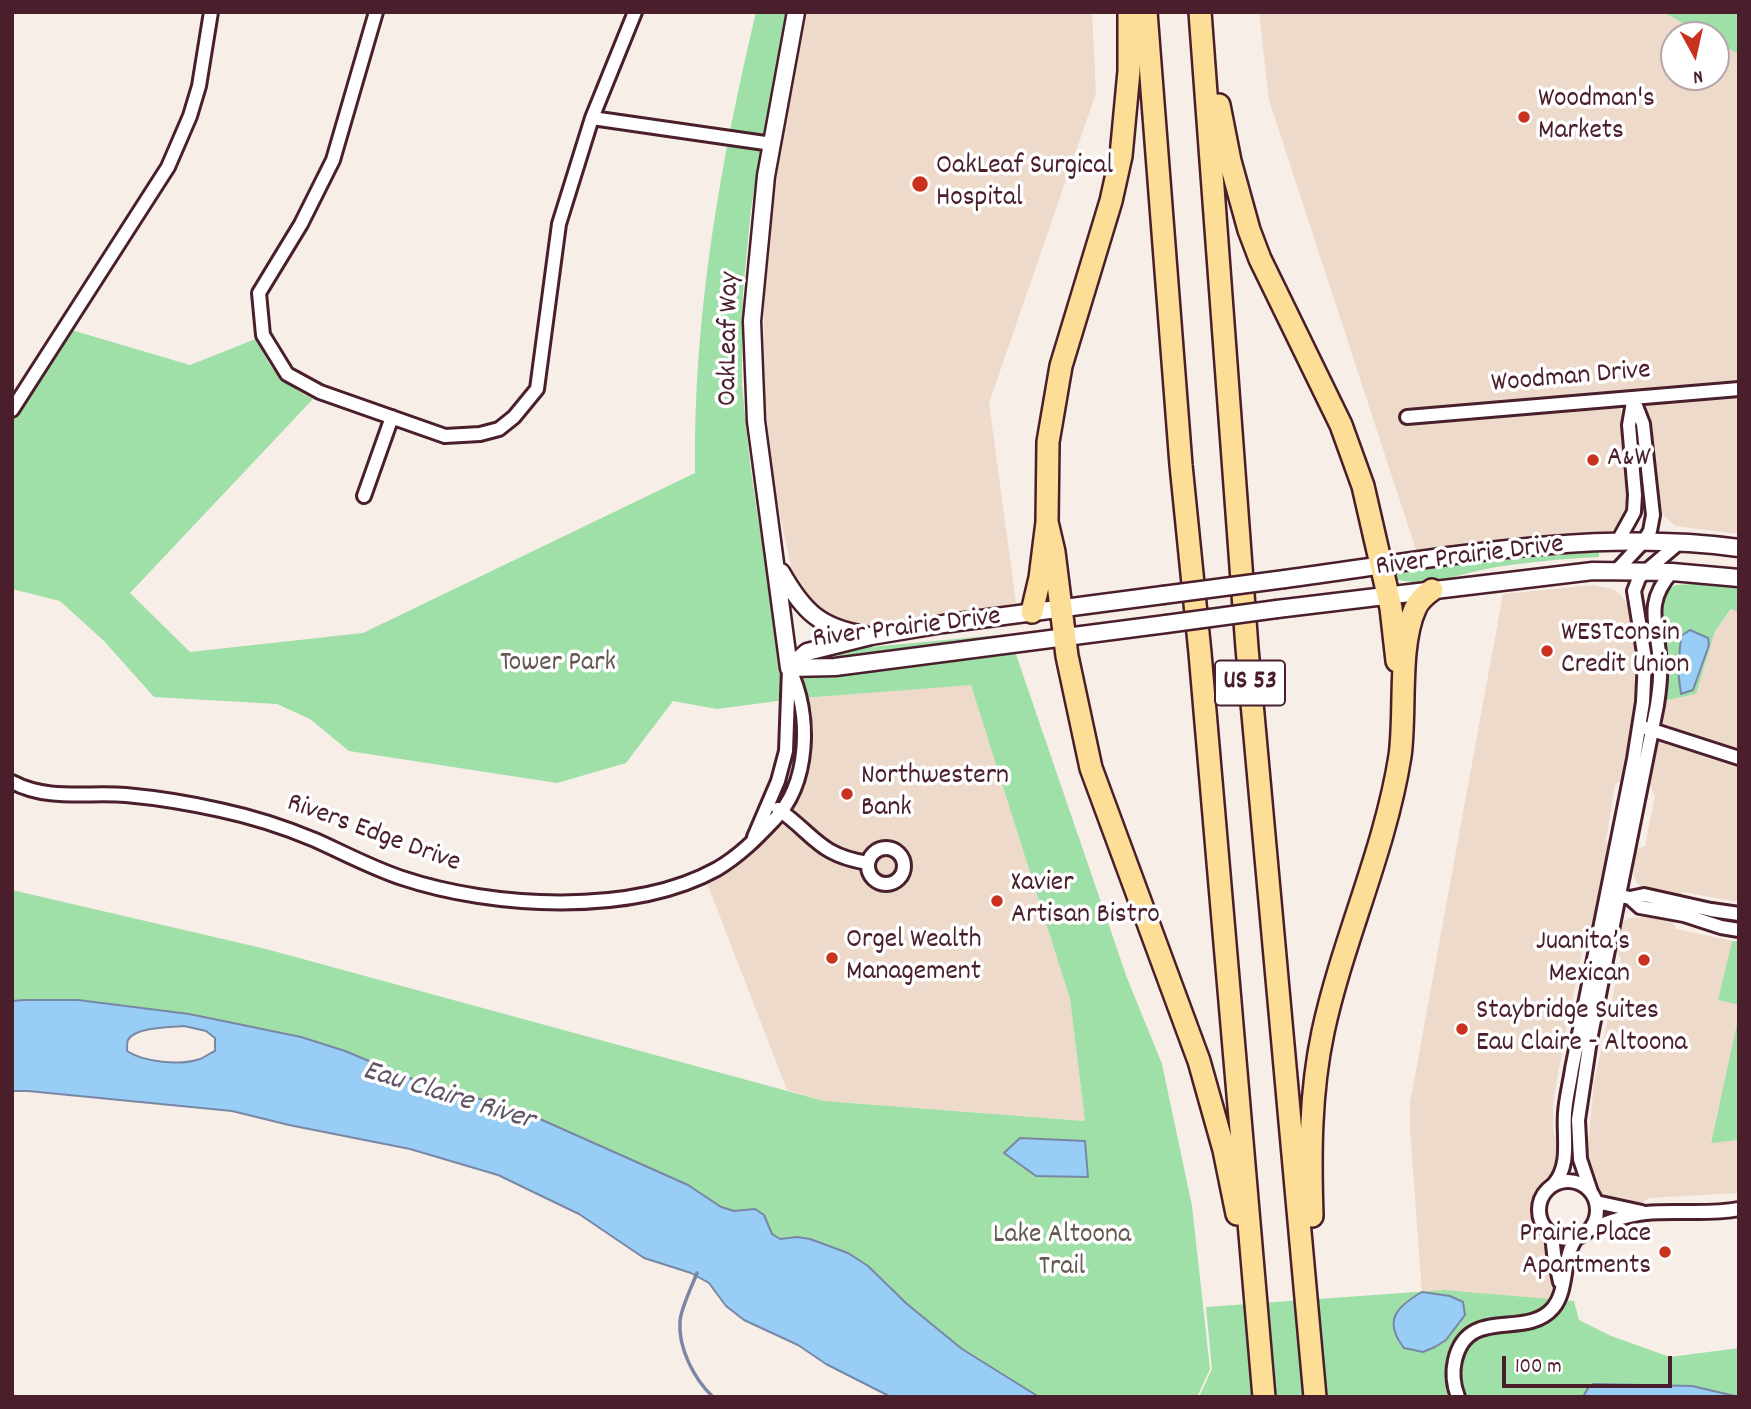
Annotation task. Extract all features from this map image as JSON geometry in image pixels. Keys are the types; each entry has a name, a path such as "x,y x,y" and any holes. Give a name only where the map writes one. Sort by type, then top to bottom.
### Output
{"highway":[{"path":"1032,612 1040,578 1046,522 1046,456 1062,366 1111,201 1121,156 1129,71 1129,12"},
{"name":"US 53","path":"1146,12 1181,465 1200,653 1264,1397"},
{"path":"1200,15 1230,161 1249,230 1260,259 1349,446 1363,486 1388,594 1396,657 1404,689"},
{"name":"US 53","path":"1200,15 1247,648 1315,1397"},
{"path":"1046,522 1054,552 1064,637 1091,768 1174,988 1213,1106 1227,1162 1259,1329"},
{"path":"1311,1341 1314,1269 1311,1148 1317,1071 1334,988 1396,777 1402,734 1406,652 1413,614 1419,602 1432,590"}],"main road":[{"name":"OakLeaf Way","path":"789,668 756,421 752,321 766,176 796,12"},
{"name":"River Prairie Drive","path":"789,668 807,652 871,636 1382,566 1541,546 1618,541 1680,542 1739,548"},
{"path":"777,564 795,598 820,621 871,636"},
{"name":"River Prairie Drive","path":"789,668 835,667 1549,575 1617,570 1739,578"}],"street":[{"path":"12,410 169,167 199,86 211,12"},
{"path":"376,12 333,160 301,224 259,293 263,335 287,373 320,392 445,436 480,434 499,429 514,417 537,389 559,224 592,118 635,12"},
{"path":"592,118 772,144"},
{"name":"Woodman Drive","path":"1407,417 1739,389"},
{"path":"1617,570 1644,541 1650,531 1653,515 1643,424 1633,398"},
{"path":"1618,541 1634,512 1629,425 1633,398"},
{"path":"364,496 392,417"},
{"path":"1680,542 1635,584 1645,659 1640,725 1618,895 1565,1110 1566,1156 1559,1178 1542,1196 1539,1204 1541,1221 1552,1234 1569,1239 1613,1220 1646,1213 1709,1213 1739,1209"},
{"path":"1458,1397 1453,1368 1458,1348 1480,1328 1527,1322 1539,1318 1554,1307 1567,1254 1594,1222 1593,1197 1580,1159 1578,1120 1590,1040 1653,730 1660,664 1653,608 1658,591 1672,572"},
{"path":"751,844 769,803 786,751 789,668"},
{"name":"Rivers Edge Drive","path":"12,782 41,792 61,795 125,795 184,802 220,810 287,829 404,878 494,899 579,902 639,894 700,877 736,857 782,812 796,787 803,761 799,690 789,668"},
{"path":"1640,725 1739,758"},
{"path":"769,803 822,847 850,860 868,863"},
{"path":"1618,895 1644,895 1711,911 1739,914"},
{"path":"1618,895 1640,908 1684,915 1721,928 1739,930"},
{"path":"1554,1184 1574,1181 1593,1197 1646,1213"},
{"path":"1552,1234 1561,1286"}],"shaded area":[{"path":"806,12 1092,12 1096,93 989,403 1016,603 862,630 821,614 795,585 776,496 765,401 763,281 780,150"},
{"path":"1259,12 1663,12 1679,21 1660,21 1660,91 1730,91 1730,49 1739,54 1739,534 1675,526 1659,511 1645,390 1618,394 1632,505 1621,526 1608,532 1416,550 1269,100"},
{"path":"1593,585 1613,589 1622,596 1629,608 1640,659 1640,688 1626,775 1615,785 1606,840 1611,848 1593,940 1582,951 1557,1079 1553,1128 1561,1145 1558,1166 1532,1200 1533,1216 1548,1247 1555,1285 1549,1299 1444,1290 1422,1292 1410,1103 1503,594"},
{"path":"1732,609 1739,612 1739,902 1683,892 1677,899 1643,891 1634,878 1633,856 1638,849 1645,846 1655,796 1648,781 1665,704 1667,665 1667,699 1696,694 1715,631"},
{"path":"971,684 1070,999 1085,1121 824,1101 787,1090 707,883 767,841 777,831 792,807 803,782 809,718 806,698"},
{"path":"1645,917 1672,921 1676,929 1732,941 1718,1000 1739,1005 1739,1014 1711,1142 1737,1140 1739,1193 1649,1198 1639,1205 1633,1205 1606,1197 1594,1184 1589,1172 1584,1142 1589,1136 1594,1082 1621,959 1614,944 1619,927 1624,921"}],"green space":[{"name":"Tower Park","path":"756,12 786,12 751,209 743,293 742,345 742,385 750,463 785,700 717,709 673,701 626,763 557,783 349,751 310,719 277,704 154,697 104,641 60,601 12,589 12,422 68,329 190,365 258,338 278,375 313,399 130,593 190,652 363,633 695,473 699,357 711,241 731,126"},
{"path":"1663,12 1739,12 1739,54 1730,49 1730,21 1679,21"},
{"path":"1599,549 1599,557 1514,564 1429,581 1395,579 1394,572"},
{"path":"1712,583 1739,586 1739,612 1731,609 1715,631 1696,694 1667,700 1659,607 1664,594 1675,585"},
{"name":"Lake Altoona Trail","path":"1009,634 1127,978 1162,1064 1192,1206 1210,1369 1197,1397 1039,1397 962,1349 907,1304 868,1266 848,1253 810,1239 780,1239 772,1234 764,1215 755,1209 734,1211 721,1207 688,1185 522,1111 417,1081 345,1051 23,1000 12,1001 12,890 266,949 824,1101 1085,1121 1070,999 971,685 803,698 796,654"},
{"path":"1732,941 1739,941 1739,1005 1718,1000"},
{"path":"1739,1014 1739,1152 1737,1140 1711,1143"},
{"path":"1444,1290 1574,1301 1579,1320 1611,1336 1670,1357 1739,1348 1739,1397 1199,1397 1212,1369 1206,1307"}],"water":[{"path":"1690,630 1708,638 1709,645 1693,690 1681,694 1678,671 1681,636"},
{"name":"Eau Claire River","path":"78,1000 189,1014 301,1037 345,1051 417,1081 522,1111 688,1185 721,1207 734,1211 755,1209 764,1215 772,1234 780,1239 810,1239 848,1253 868,1266 907,1304 962,1349 1039,1397 891,1397 826,1364 798,1345 744,1320 726,1306 709,1283 691,1273 644,1258 579,1214 498,1175 410,1149 232,1111 12,1091 12,1001","holes":["184,1026 206,1031 215,1038 215,1051 200,1059 173,1062 152,1060 127,1051 128,1040 138,1032"]},
{"path":"1020,1138 1085,1141 1088,1177 1036,1176 1004,1153"},
{"path":"1422,1292 1450,1296 1463,1302 1465,1315 1446,1340 1423,1352 1404,1348 1394,1330 1395,1316 1399,1309"},
{"path":"1593,1384 1692,1386 1739,1397 1583,1397"}],"waterway":[{"path":"697,1273 682,1310 680,1331 689,1362 713,1397"}],"place":[{"name":"Woodman's Markets","path":"1524,117"},
{"name":"OakLeaf Surgical Hospital","path":"920,184"},
{"name":"A&W","path":"1593,460"},
{"name":"WESTconsin Credit Union","path":"1547,651"},
{"name":"Northwestern Bank","path":"847,794"},
{"name":"Xavier Artisan Bistro","path":"997,901"},
{"name":"Orgel Wealth Management","path":"832,958"},
{"name":"Juanita’s Mexican","path":"1644,960"},
{"name":"Staybridge Suites Eau Claire - Altoona","path":"1462,1029"},
{"name":"Prairie Place Apartments","path":"1665,1252"}]}
